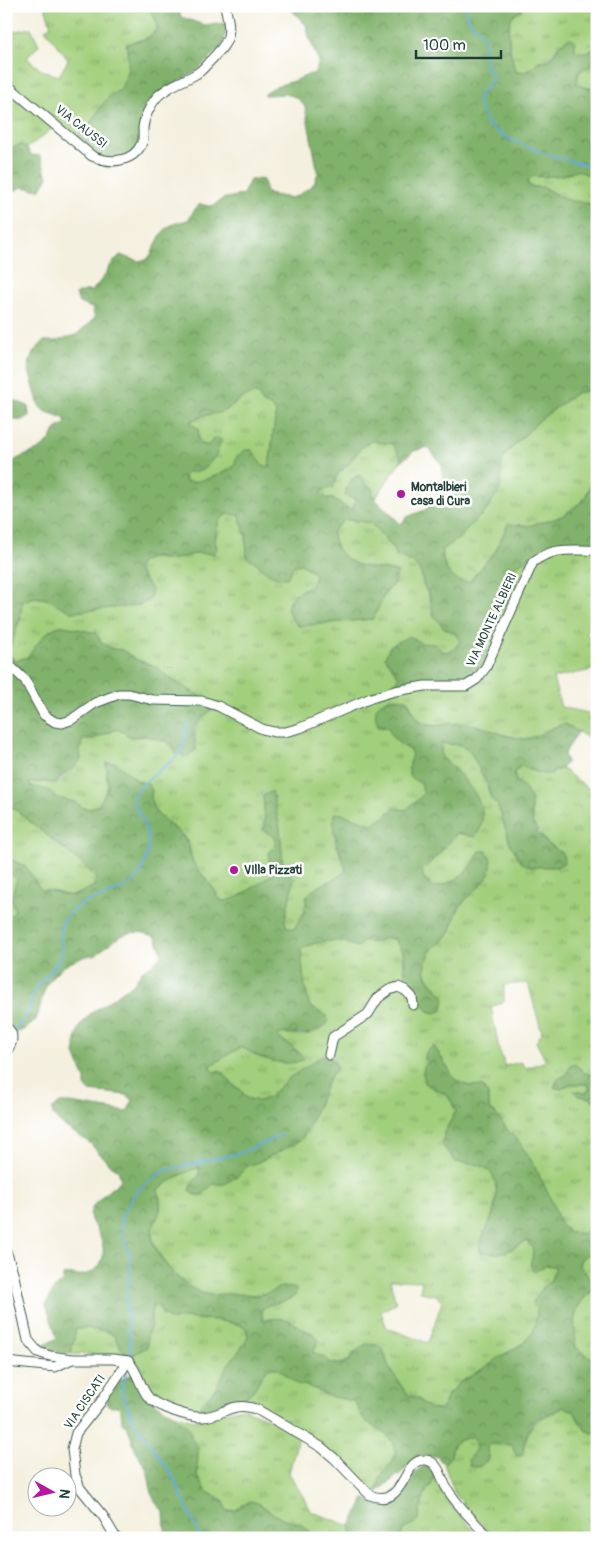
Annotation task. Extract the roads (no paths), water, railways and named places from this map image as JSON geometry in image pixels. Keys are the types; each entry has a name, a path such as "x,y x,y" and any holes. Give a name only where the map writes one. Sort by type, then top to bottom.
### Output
{"street":[{"name":"VIA CAUSSI","path":"6,84 92,156 102,160 126,159 143,142 143,125 150,107 158,96 198,73 224,48 229,33 225,6"},
{"name":"VIA MONTE ALBIERI","path":"6,662 25,680 44,715 55,722 62,723 71,720 95,703 119,694 129,694 154,700 202,701 218,706 262,729 285,732 300,728 371,698 424,686 471,684 486,667 533,562 542,555 557,551 597,550"},
{"path":"328,1055 334,1037 368,1014 378,998 388,990 398,987 405,990 412,997 413,1005"},
{"path":"6,1027 10,1030 13,1037 8,1048"},
{"path":"6,1250 13,1272 28,1340 38,1352 72,1359 129,1362 149,1397 174,1411 191,1416 203,1417 240,1406 247,1406 258,1410 321,1448 334,1458 370,1495 376,1497 385,1498 395,1492 408,1471 418,1462 426,1460 439,1470 453,1498 489,1538"},
{"path":"6,1362 55,1368 72,1359"},
{"name":"VIA CISCATI","path":"116,1538 103,1516 80,1488 75,1475 72,1449 76,1433 129,1362"}],"waterway":[{"path":"465,6 468,19 483,34 486,65 492,77 477,100 487,123 498,132 524,146 597,168"},
{"path":"14,1031 26,1015 36,988 60,959 62,951 61,926 63,922 80,905 124,888 141,872 146,860 148,840 146,827 134,804 135,793 180,752 184,745 187,724"},
{"path":"130,1360 126,1304 131,1259 122,1231 122,1215 136,1191 163,1171 246,1151 282,1135"},
{"path":"127,1369 121,1391 135,1423 171,1473 201,1538"}],"place":[{"name":"Montalbieri casa di Cura","path":"401,494"},
{"name":"VIlla Pizzati","path":"234,870"}]}
